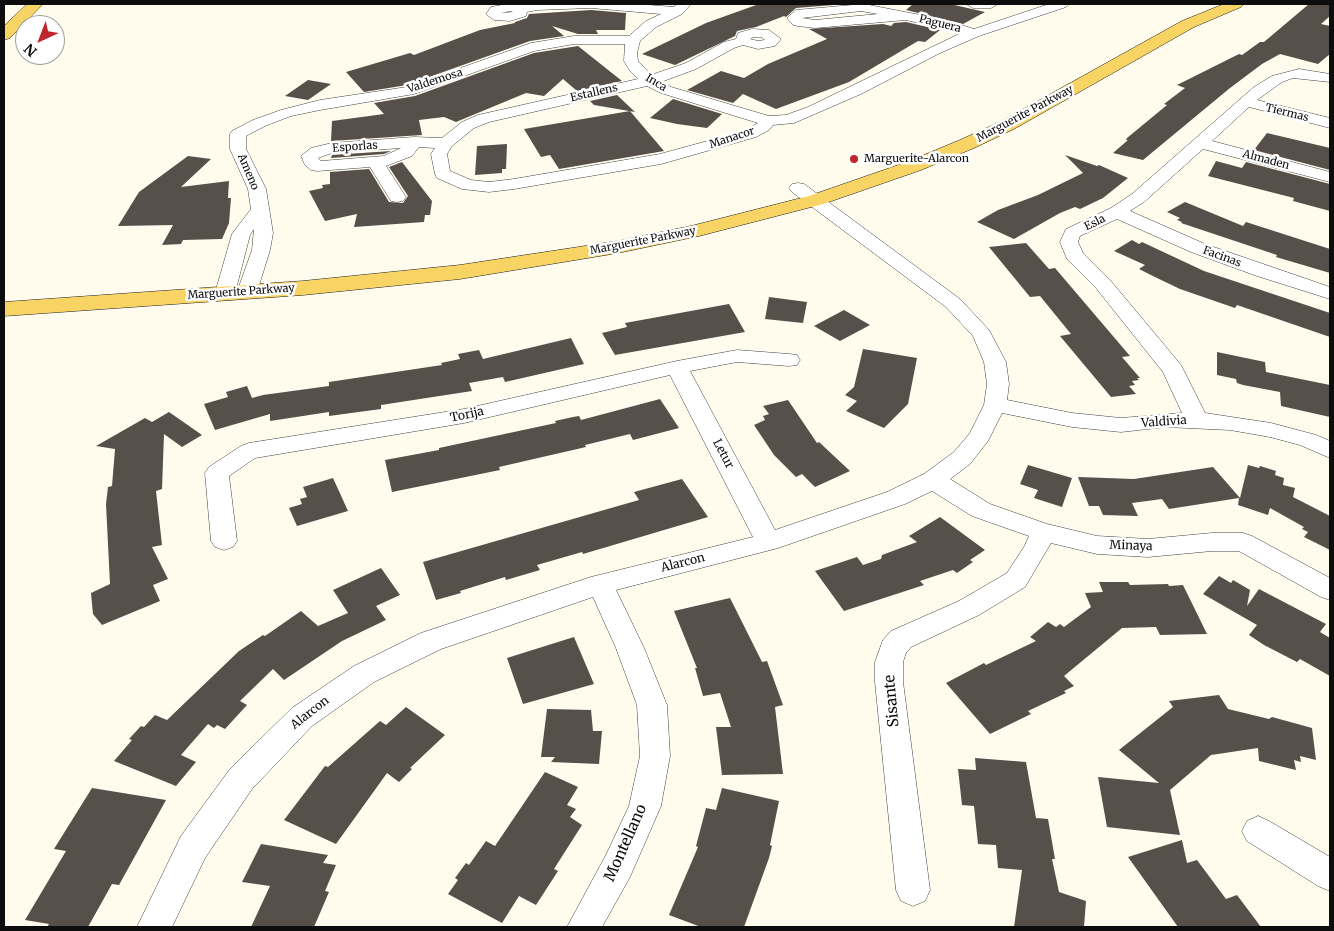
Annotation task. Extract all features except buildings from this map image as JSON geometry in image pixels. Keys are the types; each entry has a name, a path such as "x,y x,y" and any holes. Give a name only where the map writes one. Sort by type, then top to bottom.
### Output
{"main road":[{"path":"4,35 35,4"},
{"path":"1149,27 1201,4"},
{"name":"Marguerite Parkway","path":"4,292 395,279 534,261 692,232 807,194 914,166 967,144 1017,120 1188,24 1236,4"},
{"name":"Marguerite Parkway","path":"807,194 856,170 917,148 957,130"},
{"name":"Marguerite Parkway","path":"4,309 239,283"}],"street":[{"path":"519,9 538,6 591,4 681,7"},
{"path":"973,4 991,4"},
{"name":"Manacor","path":"446,143 440,154 440,165 444,174 468,184 489,186 514,184 661,159 750,134 763,127 768,121 788,120 856,91 936,50 974,33 1062,4"},
{"name":"Paguera","path":"906,16 815,24 798,22 794,18 801,13 861,6 946,24 974,33"},
{"path":"633,40 651,24 681,7"},
{"path":"1015,7 1032,13"},
{"name":"Valdemosa","path":"238,134 259,123 286,113 320,105 409,91 531,47 574,40 633,40"},
{"name":"Inca","path":"633,40 630,53 631,61 649,81 684,97 768,121"},
{"name":"Estallens","path":"446,143 468,125 492,115 649,81 691,66 729,45 743,41"},
{"name":"Esla","path":"1197,420 1172,370 1103,284 1074,255 1069,242 1072,234 1117,212 1138,198 1245,102 1277,79 1299,73 1330,78"},
{"name":"Tiermas","path":"1245,102 1330,123"},
{"name":"Ameno","path":"238,134 238,149 256,189 261,208 264,233 261,250 239,283"},
{"name":"Esporlas","path":"414,142 400,158 375,162 318,166 311,161 310,156 317,151 332,148 414,142 446,143"},
{"name":"Almaden","path":"1201,143 1330,177"},
{"name":"Esporlas","path":"375,162 397,197"},
{"name":"Alarcon","path":"154,927 193,847 241,779 302,717 364,674 431,641 600,584 769,542 896,498 933,480 962,458 980,436 995,405 998,384 995,362 982,334 954,303 807,194"},
{"path":"239,283 241,234 261,208"},
{"name":"Facinas","path":"1117,212 1198,248 1330,293"},
{"path":"241,234 264,233"},
{"name":"Torija","path":"224,541 217,473 249,451 464,416 677,367 737,356 789,360"},
{"name":"Letur","path":"677,367 769,542"},
{"name":"Valdivia","path":"995,405 1064,419 1121,425 1166,420 1197,420 1271,430 1308,440 1330,450"},
{"name":"Minaya","path":"933,480 981,510 1043,532 1097,545 1148,548 1212,542 1243,542 1330,590"},
{"name":"Sisante","path":"913,890 889,682 889,662 893,648 901,639 911,633 969,608 1003,590 1016,580 1036,550 1043,532"},
{"name":"Montellano","path":"584,927 618,866 645,806 655,756 652,705 630,648 600,584"},
{"path":"1258,831 1330,874"}],"place":[{"name":"Marguerite-Alarcon","path":"854,159"}]}
